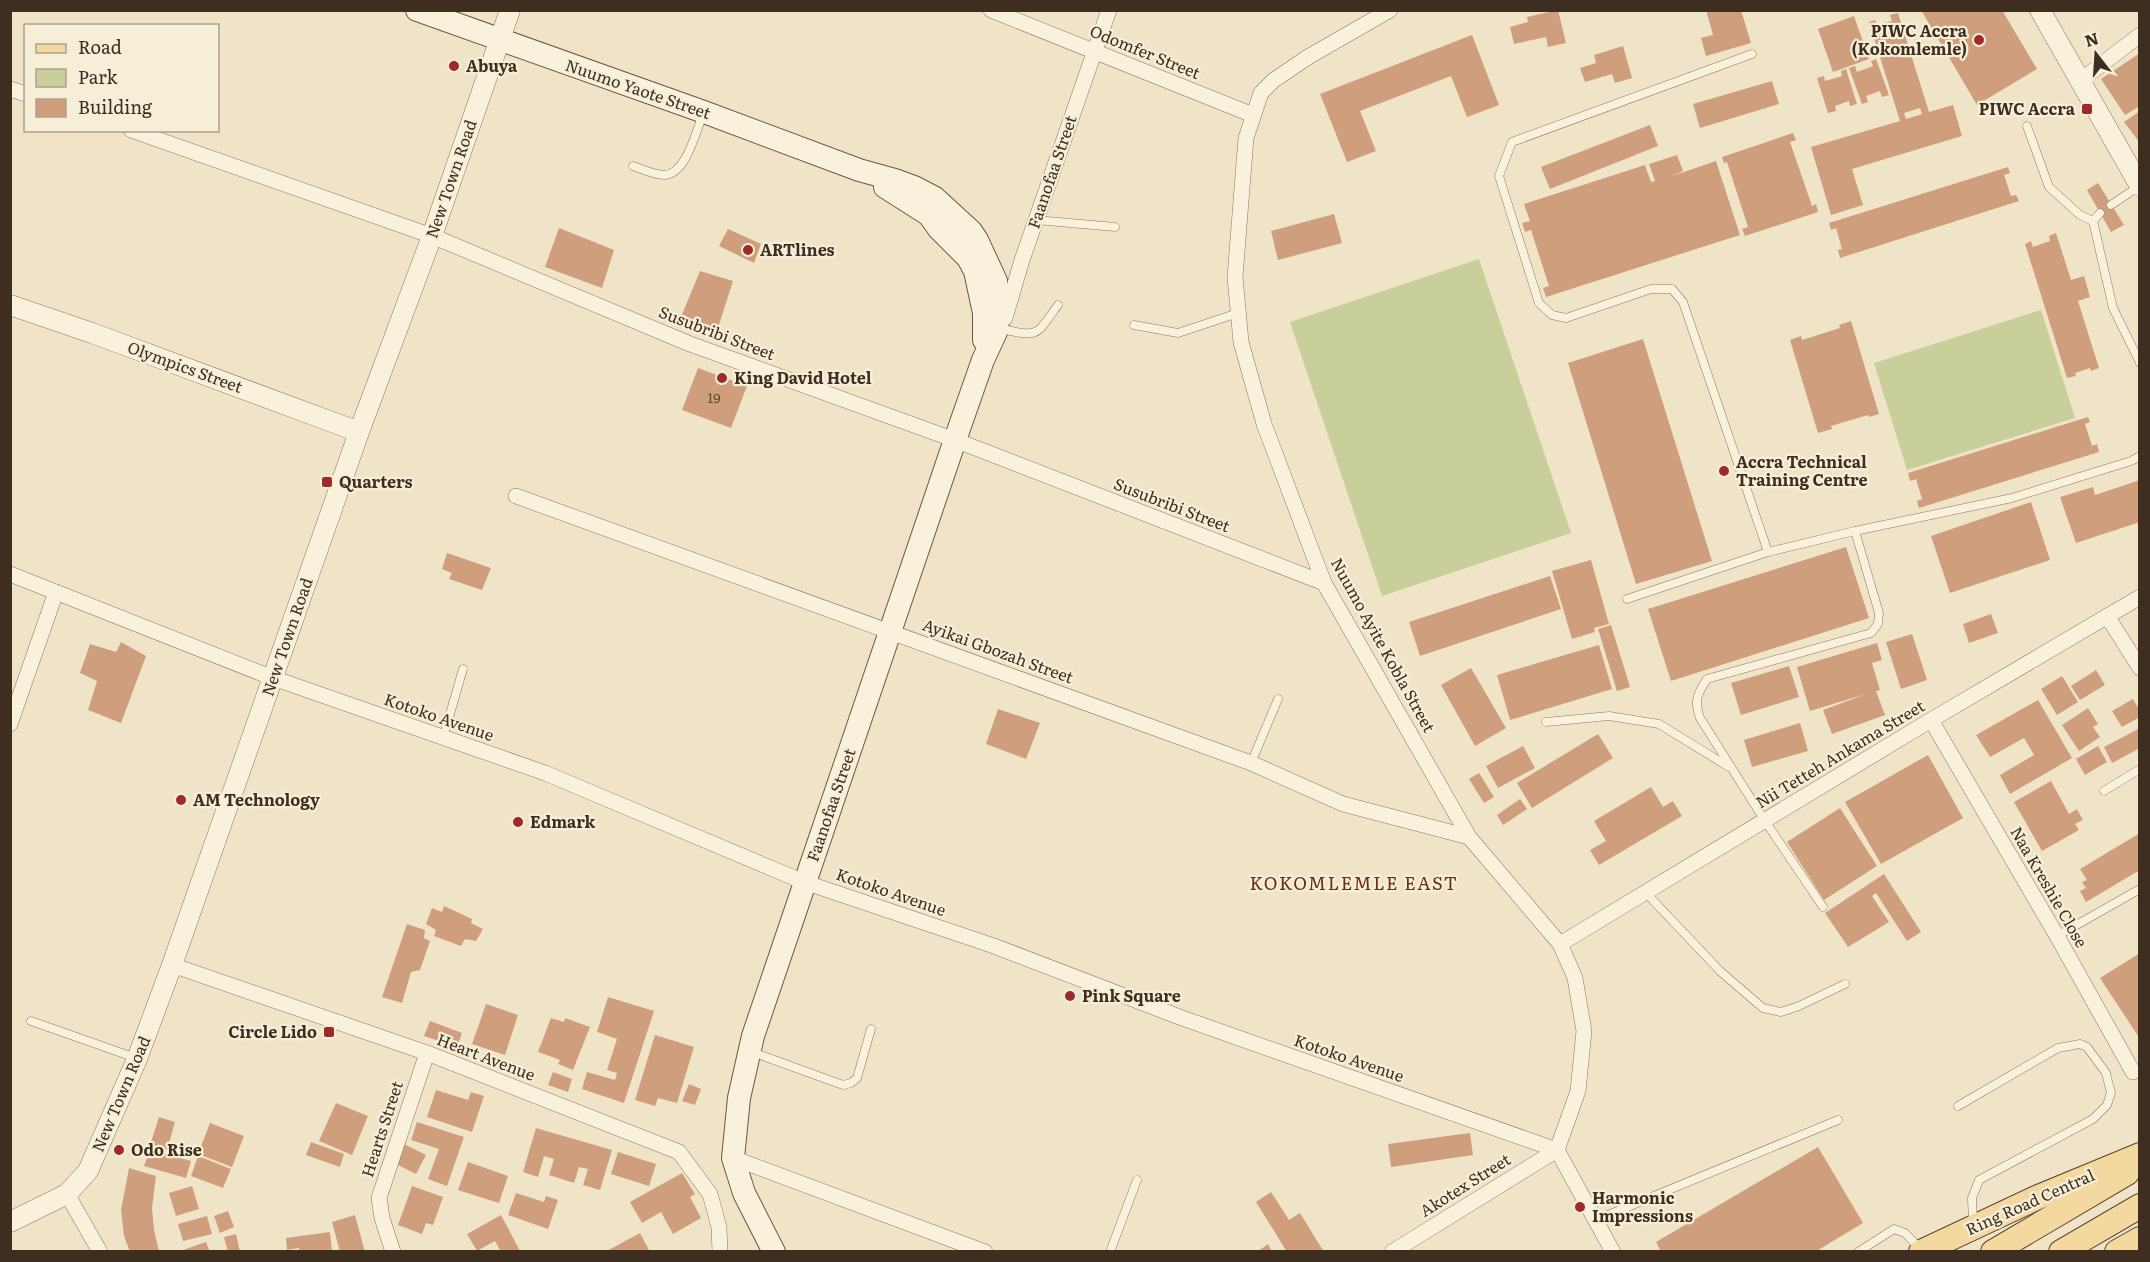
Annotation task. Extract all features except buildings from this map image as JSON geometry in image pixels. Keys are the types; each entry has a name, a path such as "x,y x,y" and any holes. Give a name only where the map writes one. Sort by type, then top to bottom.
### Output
{"main road":[{"name":"Nuumo Yaote Street","path":"417,10 859,170 905,183 936,198 971,231 987,259 999,293 999,330 983,360"},
{"name":"Nuumo Yaote Street","path":"859,170 929,215 939,229 968,258 975,271 984,312 983,360"},
{"name":"Faanofaa Street","path":"774,1251 744,1193 733,1158 740,1098 750,1052 764,1000 983,360"},
{"name":"Ring Road Central","path":"1922,1251 2036,1198 2139,1155"},
{"name":"Ring Road Central","path":"1993,1251 2139,1166"},
{"path":"2061,1251 2139,1206"},
{"path":"2117,1251 2139,1239"}],"street":[{"name":"New Town Road","path":"10,1222 67,1194 88,1171 137,1059 359,432 432,236 510,10"},
{"name":"Odomfer Street","path":"991,10 1252,115"},
{"name":"Faanofaa Street","path":"999,330 1109,10"},
{"name":"Nuumo Ayite Kobla Street","path":"1390,10 1308,57 1274,80 1261,93 1246,138 1235,277 1241,342 1264,424 1324,583 1469,837 1560,944 1575,978 1584,1031 1578,1091 1557,1150"},
{"path":"2040,10 2139,186"},
{"path":"2081,80 2139,35"},
{"name":"Susubribi Street","path":"137,132 432,236 690,344 956,440 1324,583"},
{"name":"Olympics Street","path":"10,305 359,432"},
{"name":"Ayikai Gbozah Street","path":"516,496 1251,763 1342,804 1469,837"},
{"name":"Kotoko Avenue","path":"10,574 273,678 545,773 804,882 994,946 1182,1018 1557,1150"},
{"path":"10,724 56,592"},
{"name":"Nii Tetteh Ankama Street","path":"1560,944 2139,597"},
{"path":"2107,616 2139,668"},
{"name":"Naa Kreshie Close","path":"1931,720 2133,1072"},
{"name":"Heart Avenue","path":"172,965 427,1053 679,1152 710,1194 719,1227 720,1251"},
{"name":"Hearts Street","path":"393,1251 382,1218 379,1197 427,1053"},
{"path":"1557,1150 1613,1251"},
{"name":"Akotex Street","path":"1392,1251 1557,1150"},
{"path":"733,1158 985,1251"},
{"path":"67,1194 100,1251"}],"lane":[{"path":"1752,54 1512,142 1499,176 1539,303 1552,315 1566,318 1651,289 1672,289 1683,302 1768,552"},
{"path":"633,166 663,176 676,172 684,164 704,112"},
{"path":"2027,126 2049,187 2080,215 2093,221"},
{"path":"2111,205 2139,186"},
{"path":"2093,221 2100,213"},
{"path":"1036,220 1115,227"},
{"path":"2093,221 2113,308 2139,363"},
{"path":"999,330 1026,335 1039,332 1058,305"},
{"path":"1134,325 1178,333 1238,313"},
{"path":"1627,599 1768,552 2012,498 2131,461 2139,456"},
{"path":"1823,907 1700,718 1696,707 1697,694 1707,679 1871,633 1878,624 1879,613 1855,531"},
{"path":"443,738 463,669"},
{"path":"1251,763 1278,699"},
{"path":"1546,722 1609,716 1659,724 1732,769"},
{"path":"2104,791 2139,770"},
{"path":"2057,936 2139,889"},
{"path":"1646,893 1721,972 1763,1008 1781,1012 1845,984"},
{"path":"31,1021 137,1059"},
{"path":"750,1052 843,1085 857,1078 871,1029"},
{"path":"1958,1106 2058,1048 2080,1044 2087,1047 2106,1073 2110,1093 2107,1105 2093,1119 1979,1180 1972,1198 1973,1227"},
{"path":"1596,1220 1838,1120"},
{"path":"1110,1251 1137,1180"},
{"path":"1858,1251 1894,1229 1905,1233 1922,1251"}],"green space":[{"path":"1479,259 1571,533 1382,596 1290,322"},
{"path":"2041,310 2075,418 1907,470 1874,363"}],"place":[{"name":"PIWC Accra (Kokomlemle)","path":"1979,40"},
{"name":"Abuya","path":"454,66"},
{"name":"PIWC Accra","path":"2087,109"},
{"name":"ARTlines","path":"748,250"},
{"name":"King David Hotel","path":"722,378"},
{"name":"Accra Technical Training Centre","path":"1724,471"},
{"name":"Quarters","path":"327,482"},
{"name":"AM Technology","path":"181,800"},
{"name":"Edmark","path":"518,822"},
{"name":"Pink Square","path":"1070,996"},
{"name":"Circle Lido","path":"329,1032"},
{"name":"Odo Rise","path":"119,1150"},
{"name":"Harmonic Impressions","path":"1580,1207"}],"district":[{"name":"KOKOMLEMLE EAST","path":"1354,884"}]}
